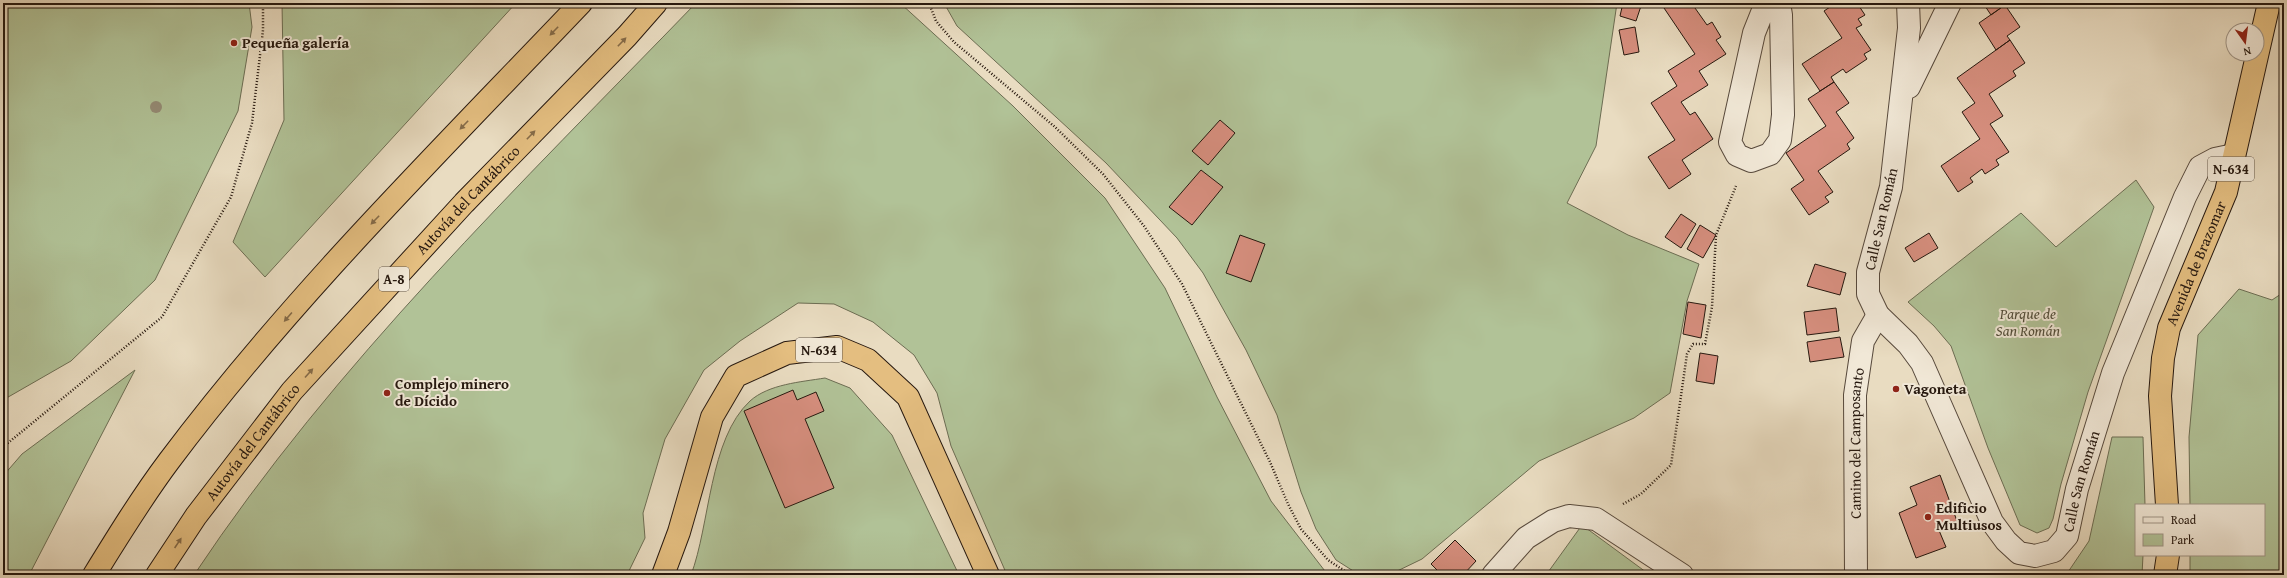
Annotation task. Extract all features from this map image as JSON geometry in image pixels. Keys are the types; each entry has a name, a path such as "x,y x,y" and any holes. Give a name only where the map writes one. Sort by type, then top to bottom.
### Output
{"highway":[{"path":"94,575 127,522 168,462 232,380 362,233 581,3"},
{"name":"Autovía del Cantábrico","path":"157,575 196,516 292,391 464,204 627,36 656,3"},
{"name":"Avenida de Brazomar","path":"2166,504 2160,396 2163,358 2169,328 2226,192 2269,3"},
{"name":"N-634","path":"663,575 678,532 712,417 736,376 787,353 837,347 868,360 908,396 988,575"},
{"path":"2165,575 2168,556"}],"street":[{"path":"1766,3 1754,33 1730,142 1737,155 1751,162 1770,154 1780,140 1783,115 1781,15 1779,3"},
{"name":"Calle San Román","path":"1908,3 1909,28 1902,101 1891,187 1868,272 1868,294 1878,315 1908,344 1922,363 1992,522 2006,541 2019,553 2035,556 2054,550 2067,536 2077,489 2113,373 2185,197 2200,167 2215,159 2234,155"},
{"name":"Calle San Román","path":"1902,101 1950,3"},
{"name":"Camino del Camposanto","path":"1856,575 1855,394 1863,341 1878,315"},
{"path":"1493,575 1526,538 1552,521 1569,516 1596,519 1682,575"}],"path":[{"path":"3,447 162,317 230,197 252,123 263,30 263,3"},
{"path":"929,3 936,21 954,42 1055,127 1103,174 1144,226 1182,284 1267,455 1288,504 1301,529 1328,560 1351,575"},
{"path":"1596,519 1641,494 1671,465 1687,354 1693,344 1705,344 1712,307 1716,235 1738,181"}],"green space":[{"path":"3,3 249,3 252,27 238,111 155,280 71,361 3,400"},
{"path":"282,3 516,3 265,277 233,242 284,120"},
{"path":"696,3 900,3 1013,106 1105,198 1165,288 1217,397 1271,501 1328,575 1007,575 951,446 937,393 914,355 873,322 834,304 798,303 740,341 704,370 665,439 643,513 645,538 627,575 194,575 249,497 307,422 368,349 497,208"},
{"path":"944,3 1617,3 1596,146 1567,203 1628,235 1699,264 1687,301 1670,393 1634,418 1539,461 1422,559 1389,575 1358,574 1336,560 1316,529 1301,492 1277,415 1246,350 1203,273 1177,238 1106,163 957,26"},
{"name":"Parque de San Román","path":"2136,180 2154,207 2088,392 2061,484 2053,519 2049,528 2037,533 2020,525 1988,448 1951,346 1934,326 1908,302 2021,213 2056,247"},
{"path":"2239,289 2272,300 2284,292 2284,575 2190,575 2190,556 2265,556 2265,504 2190,504 2189,437 2198,335"},
{"path":"135,370 29,575 3,575 3,476 22,454"},
{"path":"825,378 850,388 892,435 959,575 691,575 697,555 718,460 726,437 736,417 750,401 766,391 776,387"},
{"path":"2112,437 2143,437 2145,504 2135,504 2135,556 2143,556 2142,575 2066,575 2089,541"},
{"path":"1582,525 1650,575 1546,575"}],"building":[{"path":"1623,3 1642,3 1636,21 1620,16"},
{"path":"1672,3 1702,3 1695,8 1707,25 1712,22 1721,37 1716,40 1726,54 1699,71 1708,85 1681,102 1690,115 1695,112 1713,139 1682,160 1691,174 1669,189 1648,157 1675,140 1651,103 1677,86 1668,71 1695,54 1664,8"},
{"path":"1836,3 1857,3 1865,15 1858,19 1862,25 1856,28 1871,50 1864,54 1867,59 1846,73 1843,69 1831,77 1834,82 1820,91 1802,64 1842,38 1824,11"},
{"path":"1983,3 2004,3 2005,5 1991,15"},
{"path":"2005,5 2020,27 2007,36 2010,40 1996,50 1979,23"},
{"path":"1635,27 1639,52 1624,55 1619,30"},
{"path":"2010,40 2025,63 2013,71 2016,76 1989,94 2003,116 1990,124 2009,152 1996,160 1999,165 1985,174 1982,169 1970,178 1973,182 1958,192 1941,166 1980,139 1962,112 1975,103 1957,78"},
{"path":"1834,82 1849,103 1836,112 1854,138 1847,144 1850,149 1818,171 1833,192 1825,197 1829,202 1809,215 1791,189 1804,180 1786,153 1826,126 1808,99"},
{"path":"1220,120 1235,133 1208,165 1192,151"},
{"path":"1201,170 1223,187 1192,225 1169,207"},
{"path":"1681,214 1696,224 1681,248 1665,237"},
{"path":"1700,225 1716,235 1703,258 1687,249"},
{"path":"1929,233 1938,248 1914,262 1905,248"},
{"path":"1240,235 1265,244 1251,282 1226,273"},
{"path":"1815,264 1846,273 1840,295 1807,286"},
{"path":"1688,302 1706,305 1701,338 1683,334"},
{"path":"1836,308 1839,331 1807,335 1804,312"},
{"path":"1840,337 1844,357 1810,362 1807,342"},
{"path":"1700,353 1718,356 1714,384 1696,381"},
{"path":"793,390 797,400 816,392 824,411 805,419 834,488 785,508 744,411"},
{"name":"Edificio Multiusos","path":"1940,475 1957,521 1938,528 1946,547 1916,558 1899,513 1917,505 1910,487"},
{"path":"1455,540 1476,561 1463,575 1442,575 1431,564"}],"place":[{"name":"Pequeña galería","path":"234,43"},
{"name":"Vagoneta","path":"1896,389"},
{"name":"Complejo minero de Dícido","path":"387,393"},
{"name":"Edificio Multiusos","path":"1928,517"}]}
